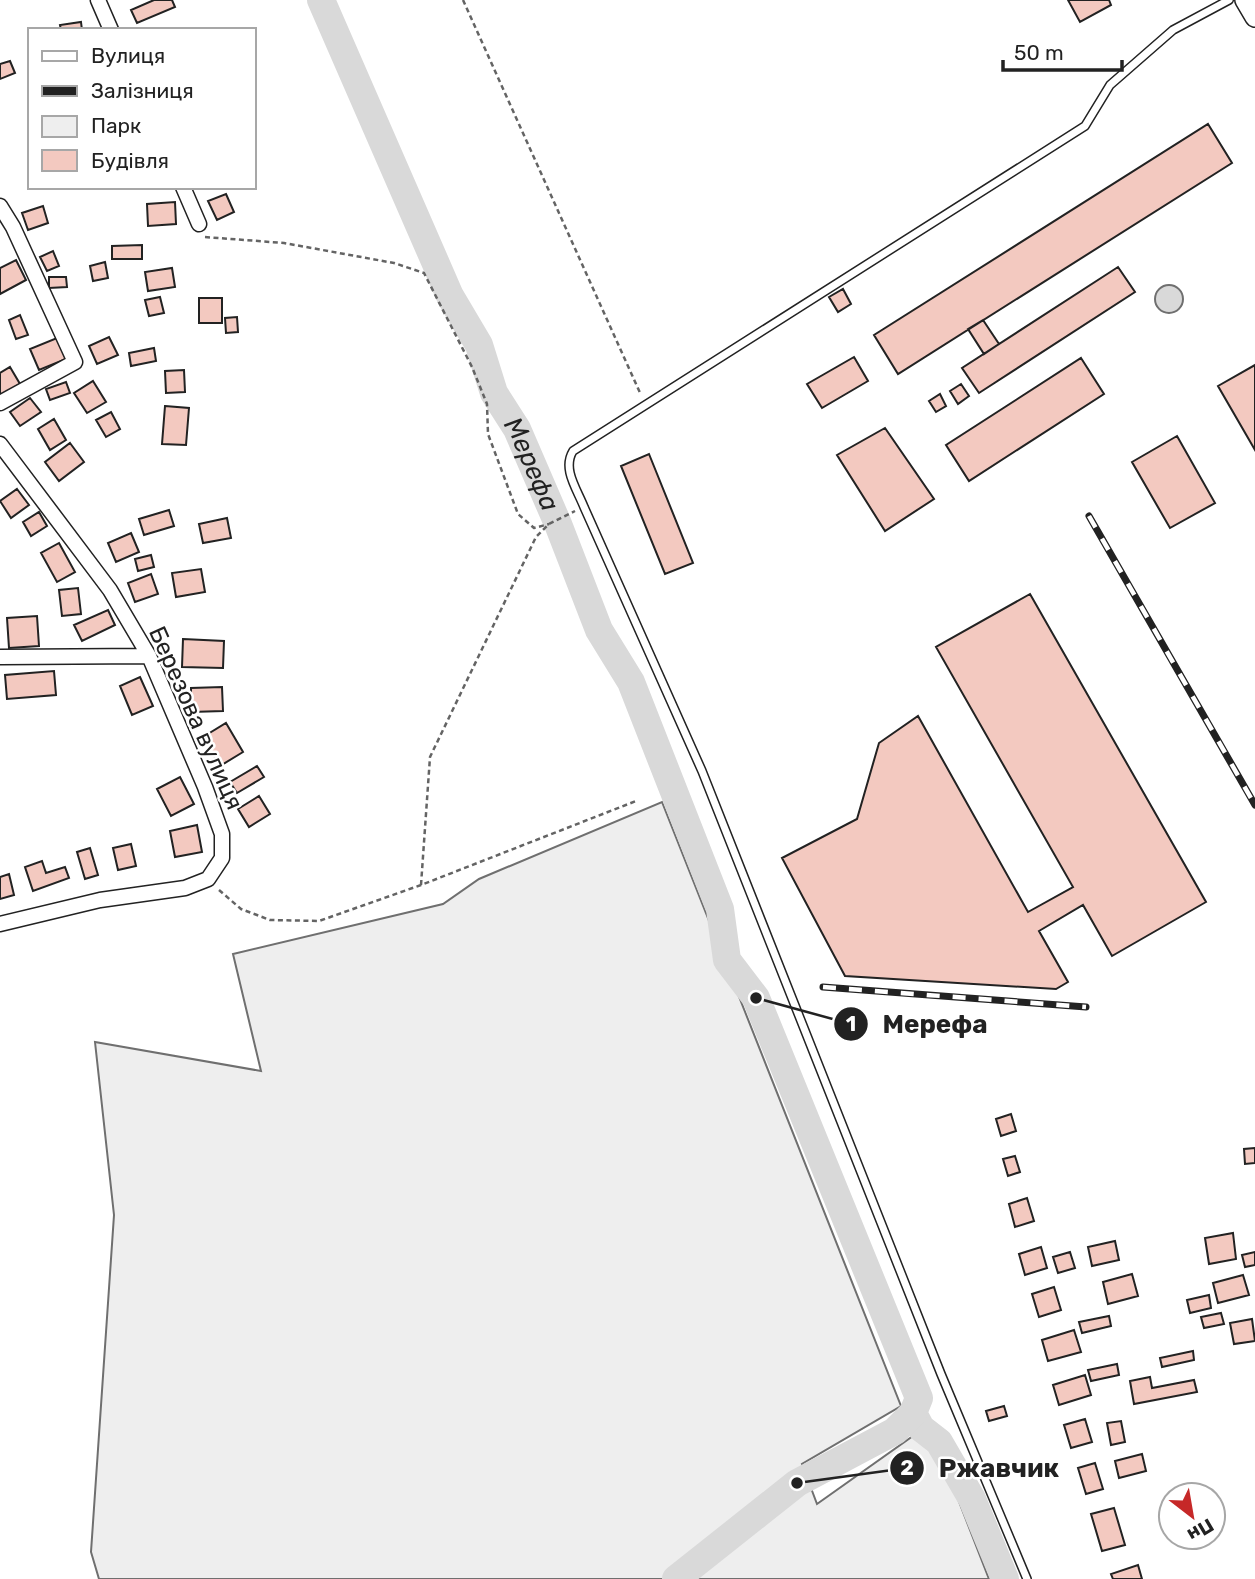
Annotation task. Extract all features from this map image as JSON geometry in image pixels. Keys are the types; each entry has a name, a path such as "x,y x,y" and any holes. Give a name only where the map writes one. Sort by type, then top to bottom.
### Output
{"street":[{"path":"98,0 110,28"},
{"path":"1245,0 1255,17"},
{"path":"184,189 199,224"},
{"path":"0,206 13,227 75,362 0,403"},
{"name":"Березова вулиця","path":"0,444 110,590 149,656 205,787 222,834 222,858 208,880"},
{"path":"0,657 149,656"},
{"path":"0,924 100,900 185,888 208,880"}],"lane":[{"path":"1027,1579 941,1374 702,771 568,467 568,460 573,451 645,404 1085,126 1110,85 1173,30 1229,0"}],"path":[{"path":"463,0 645,404"},
{"path":"199,224 205,238 284,243 394,263 424,273 472,367 487,404 488,433 518,513 534,528 563,516"},
{"path":"421,884 430,757 536,537 549,524"},
{"path":"208,880 241,909 270,920 319,921 636,802"}],"green space":[{"path":"662,802 901,1406 802,1464 817,1504 913,1436 939,1450 989,1579 99,1579 91,1552 114,1215 95,1042 261,1071 233,954 443,904 479,879"}],"shaded area":[{"path":"1169,285 1179,289 1183,299 1179,309 1169,313 1159,309 1155,299 1159,289"}],"building":[{"path":"154,0 172,0 175,7 137,23 131,10"},
{"path":"1068,0 1109,0 1111,5 1080,22"},
{"path":"81,22 82,28 61,28 60,25"},
{"path":"10,61 15,73 0,79 0,64"},
{"path":"1208,124 1232,163 898,374 874,335"},
{"path":"226,194 234,212 217,220 208,201"},
{"path":"175,202 176,224 148,226 147,204"},
{"path":"43,206 48,223 28,230 22,213"},
{"path":"142,245 142,259 112,259 112,246"},
{"path":"53,251 59,266 47,271 40,257"},
{"path":"16,260 26,280 0,294 0,268"},
{"path":"105,262 108,278 93,281 90,266"},
{"path":"1118,267 1135,292 979,393 962,368"},
{"path":"172,268 175,287 148,291 145,272"},
{"path":"49,277 66,277 67,287 49,288"},
{"path":"843,289 851,304 838,312 829,297"},
{"path":"160,297 164,313 149,316 145,300"},
{"path":"199,298 222,298 222,323 199,323"},
{"path":"20,315 28,335 16,339 9,320"},
{"path":"237,317 238,332 226,333 225,318"},
{"path":"983,320 999,344 984,354 968,329"},
{"path":"109,337 118,355 97,364 89,346"},
{"path":"57,338 66,359 39,370 30,349"},
{"path":"154,348 156,361 131,366 129,353"},
{"path":"854,357 868,381 822,408 807,384"},
{"path":"1081,358 1104,394 969,481 946,445"},
{"path":"1255,365 1255,450 1218,386"},
{"path":"10,367 20,384 0,396 0,373"},
{"path":"184,370 185,392 166,393 165,371"},
{"path":"93,381 106,402 87,413 74,393"},
{"path":"66,382 70,393 50,400 46,389"},
{"path":"961,384 969,396 958,404 950,391"},
{"path":"940,394 946,406 936,412 929,401"},
{"path":"30,398 41,412 20,426 10,412"},
{"path":"165,406 189,408 186,445 162,444"},
{"path":"111,412 120,429 106,437 96,420"},
{"path":"54,419 66,440 50,450 38,429"},
{"path":"885,428 934,499 885,531 837,455"},
{"path":"1177,436 1215,503 1170,528 1132,462"},
{"path":"70,443 84,462 59,481 45,462"},
{"path":"649,454 693,563 665,574 621,466"},
{"path":"17,489 29,505 11,518 0,501"},
{"path":"169,510 174,526 144,535 139,519"},
{"path":"39,512 47,526 31,536 23,522"},
{"path":"227,518 231,538 203,543 199,524"},
{"path":"131,533 139,552 116,562 108,543"},
{"path":"59,543 75,572 57,582 41,553"},
{"path":"151,555 154,567 138,571 135,559"},
{"path":"201,569 205,592 176,597 172,573"},
{"path":"151,574 158,594 135,602 128,583"},
{"path":"78,588 81,614 62,616 59,590"},
{"path":"1030,594 1206,902 1112,956 1083,905 1039,931 1068,982 1056,989 845,976 782,858 857,819 879,743 918,716 1028,912 1073,887 936,647"},
{"path":"108,610 115,625 82,641 74,625"},
{"path":"37,616 39,646 9,648 7,618"},
{"path":"183,639 224,641 223,668 182,667"},
{"path":"54,671 56,695 7,699 5,675"},
{"path":"140,677 153,706 132,715 120,686"},
{"path":"222,687 223,711 191,712 191,688"},
{"path":"226,723 243,752 220,766 203,737"},
{"path":"257,766 264,777 237,793 230,782"},
{"path":"180,777 194,804 171,816 157,789"},
{"path":"259,796 270,814 249,827 238,809"},
{"path":"197,825 202,852 175,857 170,831"},
{"path":"131,844 136,866 118,870 113,848"},
{"path":"90,848 98,875 85,879 77,852"},
{"path":"42,861 46,873 65,867 69,878 33,891 25,867"},
{"path":"9,874 14,895 0,899 0,877"},
{"path":"1011,1114 1016,1131 1001,1136 996,1119"},
{"path":"1255,1148 1255,1163 1245,1164 1244,1149"},
{"path":"1015,1156 1020,1172 1008,1176 1003,1159"},
{"path":"1027,1198 1034,1221 1015,1227 1009,1204"},
{"path":"1233,1233 1236,1259 1209,1264 1205,1238"},
{"path":"1115,1241 1119,1260 1092,1266 1088,1247"},
{"path":"1041,1247 1047,1268 1025,1275 1019,1254"},
{"path":"1070,1252 1075,1268 1058,1273 1053,1257"},
{"path":"1255,1252 1255,1265 1245,1267 1242,1255"},
{"path":"1132,1274 1138,1296 1108,1304 1103,1282"},
{"path":"1243,1275 1249,1295 1218,1303 1213,1283"},
{"path":"1054,1287 1061,1310 1039,1317 1032,1294"},
{"path":"1209,1295 1211,1308 1190,1313 1187,1300"},
{"path":"1221,1313 1224,1324 1204,1328 1201,1317"},
{"path":"1109,1316 1111,1326 1082,1333 1079,1322"},
{"path":"1252,1319 1255,1341 1234,1344 1230,1323"},
{"path":"1074,1330 1081,1352 1048,1361 1042,1340"},
{"path":"1193,1351 1194,1360 1162,1367 1160,1358"},
{"path":"1117,1364 1119,1375 1091,1381 1088,1370"},
{"path":"1085,1375 1091,1395 1059,1405 1053,1385"},
{"path":"1150,1377 1152,1388 1194,1380 1197,1392 1134,1404 1130,1381"},
{"path":"1004,1406 1007,1416 989,1421 986,1411"},
{"path":"1085,1419 1092,1442 1071,1448 1064,1425"},
{"path":"1121,1421 1125,1442 1111,1445 1107,1423"},
{"path":"1142,1454 1146,1471 1119,1478 1115,1461"},
{"path":"1095,1463 1103,1489 1086,1494 1078,1468"},
{"path":"1114,1508 1125,1545 1102,1551 1091,1514"},
{"path":"1138,1565 1142,1579 1113,1579 1111,1574"}],"waterway":[{"name":"Мерефа","path":"321,0 450,296 479,345 494,393 517,429 599,630 631,682 720,909 727,960 756,998 919,1398 913,1413 921,1428 939,1442 972,1499 1005,1579"},
{"path":"676,1579 797,1483 895,1431 913,1413"}],"railway":[{"path":"1089,516 1255,805"},
{"path":"823,987 1086,1007"}],"place":[{"name":"Мерефа","path":"756,998"},
{"name":"Ржавчик","path":"797,1483"}]}
